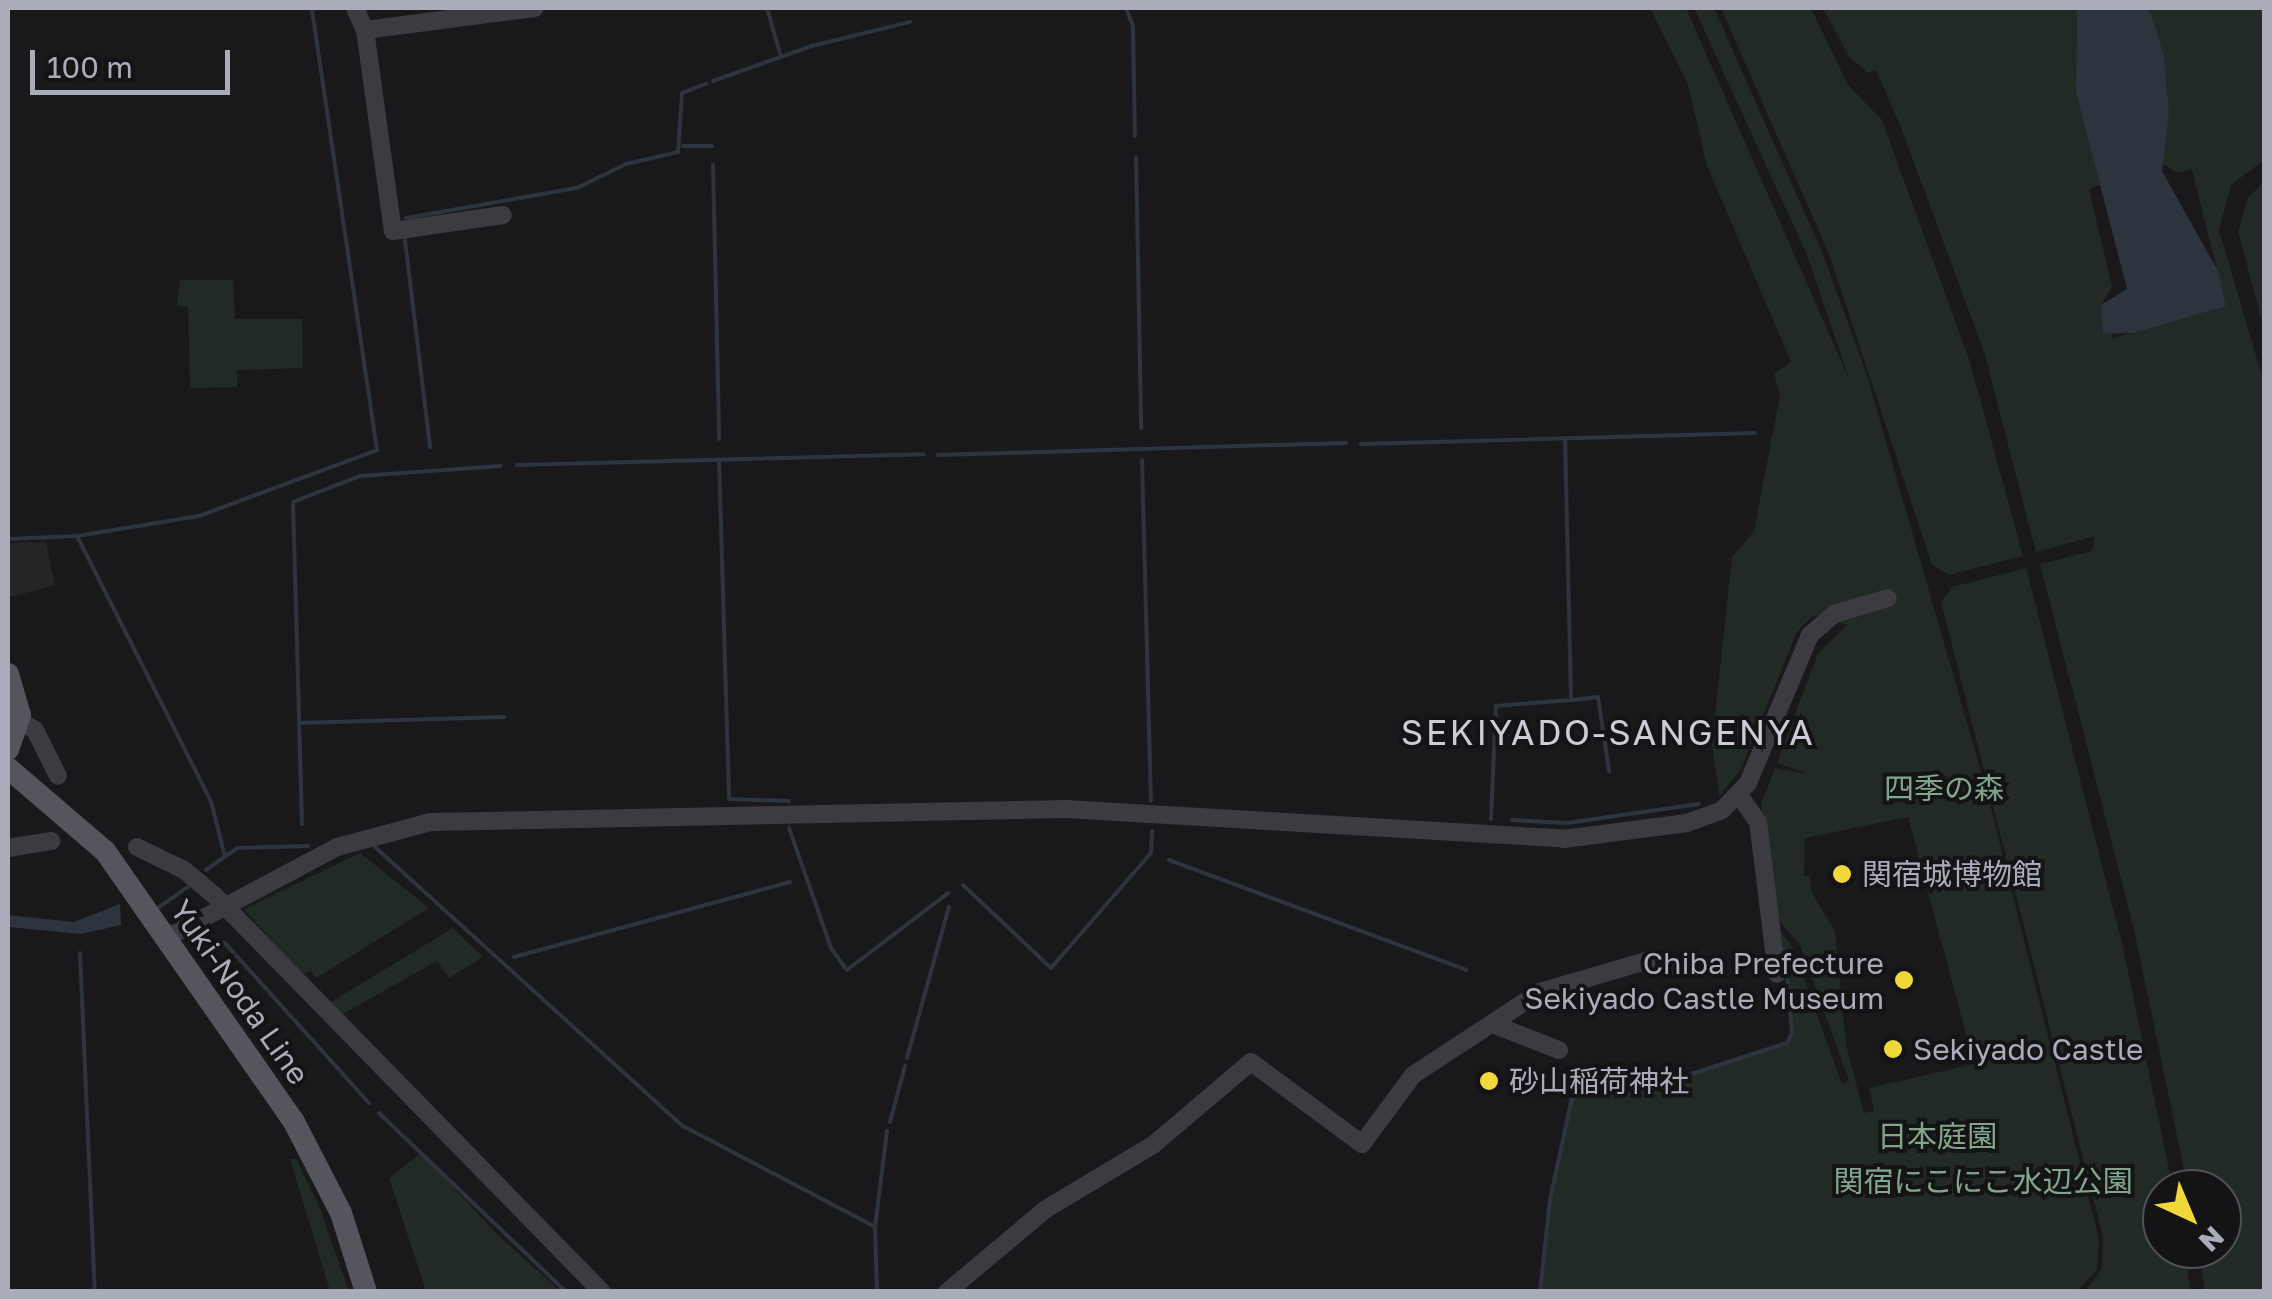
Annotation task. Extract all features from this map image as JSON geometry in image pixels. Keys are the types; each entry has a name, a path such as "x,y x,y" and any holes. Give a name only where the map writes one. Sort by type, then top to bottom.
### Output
{"main road":[{"path":"8,674 19,722 8,749"},
{"name":"Yuki-Noda Line","path":"8,768 95,839 309,1147 345,1224 366,1292"}],"street":[{"path":"355,8 365,30 393,231 503,215"},
{"path":"365,30 535,8"},
{"path":"166,938 337,847 431,822 1066,810 1564,839 1687,823 1722,810 1738,796 1810,636 1834,614 1888,598"},
{"path":"19,722 35,730 58,776"},
{"path":"1738,796 1758,822 1778,974"},
{"path":"8,848 51,840"},
{"path":"138,847 184,870 224,905 602,1292"},
{"path":"947,1292 1046,1210 1153,1145 1251,1062 1362,1144 1414,1075 1540,992 1653,959 1679,968"},
{"path":"1492,1024 1560,1050"}],"shaded area":[{"path":"2077,8 2149,8 2164,55 2169,112 2162,171 2218,271 2226,306 2133,333 2103,334 2101,305 2127,289 2076,92"},
{"path":"46,542 55,585 8,598 8,543"},
{"path":"120,904 121,925 81,934 8,927 8,915 74,922"}],"green space":[{"path":"1650,8 1686,8 1849,379 1807,255 1694,8 1714,8 1823,254 1867,375 1986,789 2099,1239 2097,1270 2077,1291 1541,1292 1551,1199 1573,1098 1643,1090 1788,1043 1793,1033 1781,932 1793,948 1842,1084 1849,1081 1800,945 1777,918 1761,804 1775,768 1808,774 1777,763 1818,653 1847,625 1813,615 1797,632 1741,769 1719,797 1712,743 1732,557 1754,531 1780,395 1774,374 1791,362 1707,166 1688,85","holes":["1908,817 1974,1064 1869,1088 1874,1111 1864,1113 1846,1045 1835,931 1812,893 1810,876 1804,876 1805,838"]},
{"path":"1721,8 1811,8 1848,85 1882,120 1969,359 2023,556 1949,575 1932,565 1829,254"},
{"path":"1823,8 2077,8 2076,92 2100,185 2089,189 2112,287 2101,305 2113,338 2226,306 2192,169 2178,173 2160,162 2169,112 2164,55 2149,8 2264,8 2264,160 2231,185 2219,230 2264,383 2264,1291 2205,1291 2202,1269 2242,1269 2242,1169 2184,1169 2133,925 2040,564 2092,551 2095,536 2036,552 1984,352 1902,130 1876,70 1868,73 1849,57"},
{"path":"2264,182 2264,328 2238,232 2247,199"},
{"path":"180,280 233,280 235,319 302,319 303,368 237,370 237,387 190,388 188,306 177,306"},
{"path":"2026,568 2123,947 2169,1169 2142,1169 2142,1269 2187,1269 2190,1291 2086,1291 2102,1268 2103,1236 1941,602 1952,587"},
{"path":"360,853 429,908 316,978 310,971 302,975 244,909"},
{"path":"453,928 483,957 449,978 437,961 343,1014 331,1002"},
{"path":"421,1153 497,1234 560,1291 426,1291 389,1178"},
{"path":"290,1159 296,1159 319,1206 349,1291 330,1291"}],"waterway":[{"path":"77,536 199,516 377,450 312,8"},
{"path":"767,8 781,57"},
{"path":"1126,8 1133,26 1135,136"},
{"path":"713,81 812,46 910,22"},
{"path":"406,218 577,188 626,164 678,152 682,93 706,84"},
{"path":"683,146 712,146"},
{"path":"1136,157 1141,428"},
{"path":"713,165 719,439"},
{"path":"405,240 430,447"},
{"path":"1361,444 1755,433"},
{"path":"1491,819 1496,706 1571,700 1565,438"},
{"path":"938,455 1346,443"},
{"path":"517,465 924,454"},
{"path":"719,459 729,799 789,801"},
{"path":"1142,460 1151,801"},
{"path":"302,824 293,502 360,476 501,466"},
{"path":"8,539 77,536 211,801 224,853"},
{"path":"1573,700 1598,697 1609,771"},
{"path":"299,723 504,717"},
{"path":"1512,820 1567,823 1699,804"},
{"path":"789,828 831,948 847,970 948,893"},
{"path":"963,885 1051,968 1151,853 1152,831"},
{"path":"206,870 237,848 308,846"},
{"path":"375,847 683,1126 875,1227 877,1292"},
{"path":"1169,860 1466,970"},
{"path":"514,957 790,882"},
{"path":"158,908 189,886"},
{"path":"907,1058 949,907"},
{"path":"224,942 369,1103"},
{"path":"1540,1292 1550,1200 1572,1097 1642,1090 1787,1043 1792,1033 1785,950"},
{"path":"80,953 95,1292"},
{"path":"890,1122 905,1066"},
{"path":"379,1113 566,1292"},
{"path":"875,1227 887,1131"}],"place":[{"name":"関宿城博物館","path":"1842,874"},
{"name":"Chiba Prefecture Sekiyado Castle Museum","path":"1904,980"},
{"name":"Sekiyado Castle","path":"1893,1049"},
{"name":"砂山稲荷神社","path":"1489,1081"}],"district":[{"name":"SEKIYADO-SANGENYA","path":"1608,732"}],"park label":[{"name":"四季の森","path":"1944,788"},
{"name":"日本庭園","path":"1937,1136"},
{"name":"関宿にこにこ水辺公園","path":"1983,1181"}]}
